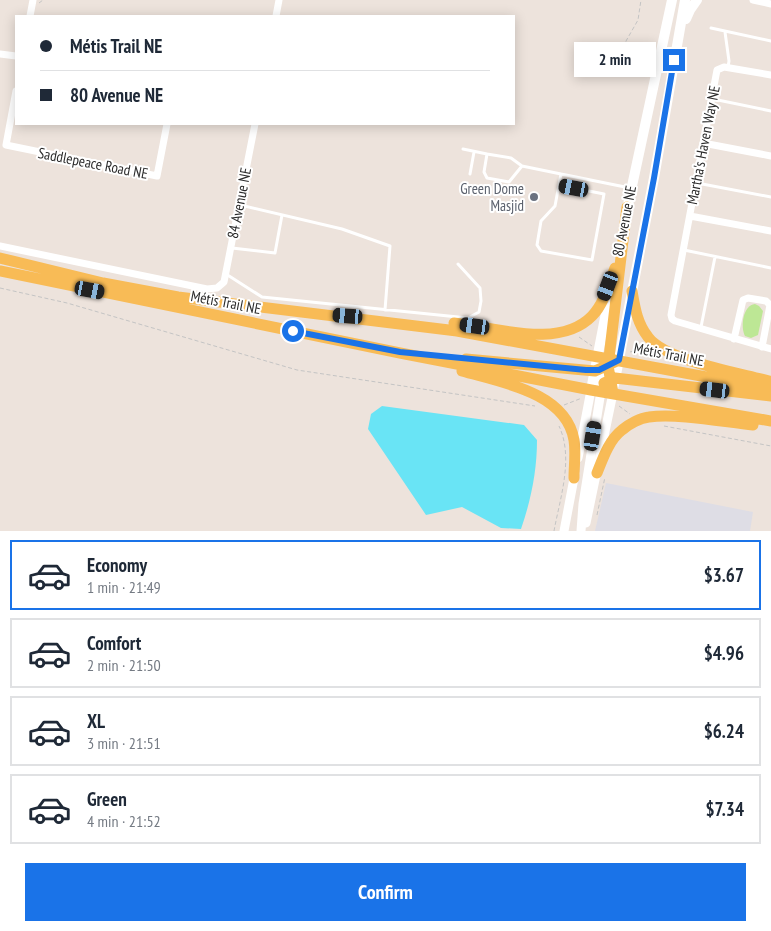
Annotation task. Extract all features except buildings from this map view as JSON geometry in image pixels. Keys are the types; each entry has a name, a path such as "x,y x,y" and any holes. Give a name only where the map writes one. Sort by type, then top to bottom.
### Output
{"main road":[{"name":"80 Avenue NE","path":"600,387 606,360 615,268 672,0"},
{"name":"80 Avenue NE","path":"606,360 632,290 686,0"},
{"path":"678,41 690,10 697,0"},
{"path":"627,207 606,360 600,387 613,393 771,422"},
{"name":"Métis Trail NE","path":"0,258 103,283 178,298 457,330 606,360 771,389"},
{"path":"312,314 456,323 533,334 549,335 563,333 580,326 592,316 601,304 615,268"},
{"name":"Métis Trail NE","path":"0,271 400,352 600,387 771,396"},
{"path":"632,290 640,325 653,343 667,352 692,361 771,382"},
{"path":"400,352 606,360"},
{"path":"400,352 506,384 548,401 568,423 574,440 574,478"},
{"path":"602,472 612,440 622,429 648,417 664,416 771,427"}],"street":[{"path":"30,15 33,0"},
{"path":"276,15 279,0"},
{"path":"753,0 771,4"},
{"path":"0,54 15,56"},
{"name":"Martha's Haven Way NE","path":"700,330 672,319 671,315 717,70 720,67 728,67 771,75"},
{"name":"Saddlepeace Road NE","path":"15,96 6,145 157,176 167,125"},
{"name":"84 Avenue NE","path":"0,246 207,289 217,288 224,282 255,125"},
{"path":"703,143 771,156"},
{"path":"690,216 771,231"},
{"path":"734,339 743,300 748,298 766,301 770,305 762,347"},
{"path":"700,330 771,350"},
{"path":"582,531 583,504 600,387"},
{"name":"80 Avenue NE","path":"564,531 574,478 600,387"},
{"path":"582,531 602,472 613,393"}],"lane":[{"path":"711,28 771,41"},
{"path":"725,32 729,61 728,67"},
{"path":"712,99 771,111"},
{"path":"463,149 511,158 522,166 631,188"},
{"path":"470,174 474,152"},
{"path":"487,154 484,172 487,178 509,182 522,166"},
{"path":"559,185 604,194 592,260 541,251 537,246 541,221 555,206 561,174"},
{"path":"696,183 771,197"},
{"path":"239,205 342,229 390,246 385,310"},
{"path":"231,248 275,253 282,215"},
{"path":"683,250 771,268"},
{"path":"700,330 715,257"},
{"path":"226,273 262,297 468,318 479,312 481,301 480,288 458,264"}],"path":[{"path":"625,48 626,41 638,20 641,0"},
{"path":"0,288 67,303 297,370 525,403 541,408"},
{"path":"573,333 606,360 650,347"},
{"path":"560,407 582,398 600,387"},
{"path":"617,405 634,416"},
{"path":"554,531 565,464 564,441 557,422"},
{"path":"662,425 771,446"},
{"path":"598,515 602,472"}],"shaded area":[{"path":"606,483 753,512 750,531 595,531"}],"green space":[{"path":"755,304 763,311 758,335 751,338 745,336 743,322 745,312 751,305"}],"water":[{"path":"382,406 524,425 537,440 537,452 533,485 521,529 501,528 462,507 426,515 368,429 371,414"}],"place":[{"name":"Green Dome Masjid","path":"534,197"}],"route":[{"path":"293,331 400,352 595,371 619,360 654,178 674,60"}]}
